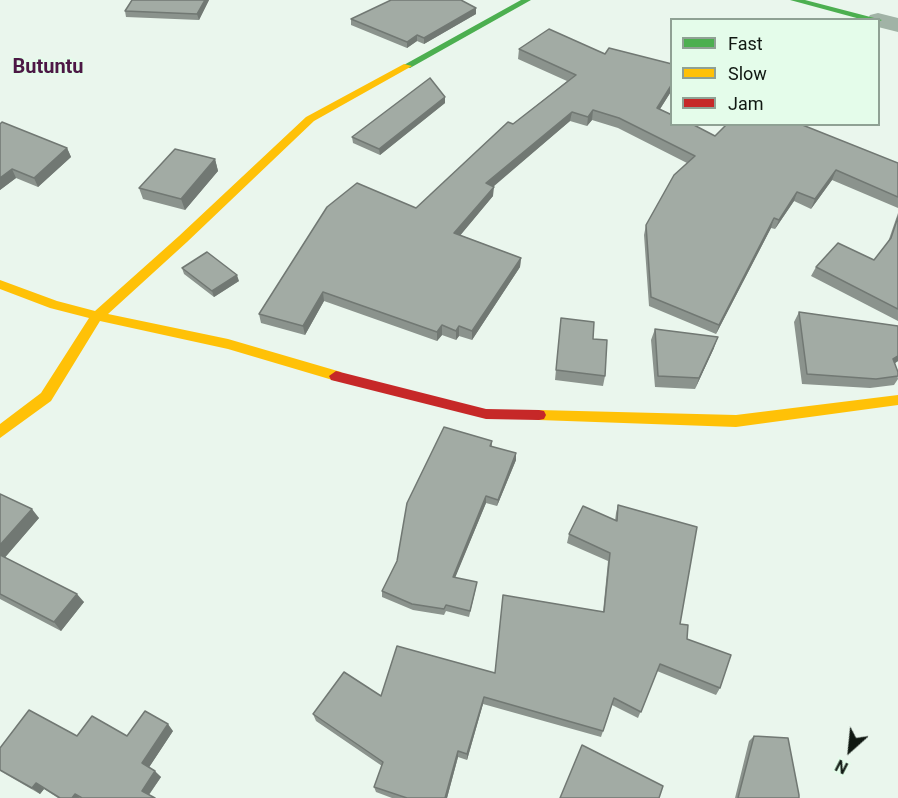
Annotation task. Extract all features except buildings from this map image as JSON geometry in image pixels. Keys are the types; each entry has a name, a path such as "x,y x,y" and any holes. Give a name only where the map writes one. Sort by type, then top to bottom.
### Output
{"street":[{"path":"0,432 46,397 97,316 183,239 310,119 526,0"},
{"path":"794,0 870,18"},
{"path":"880,20 898,25"},
{"path":"0,284 54,305 228,345 368,385 486,414 736,421 898,400"}],"traffic: fast":[{"path":"407,66 527,0"},
{"path":"794,0 869,18"}],"traffic: slow":[{"path":"0,284 54,305 97,316 183,239 310,119 407,66"},
{"path":"0,432 46,397 97,316 228,344 336,376"},
{"path":"539,415 736,421 898,400"}],"traffic: jam":[{"path":"336,376 486,414 539,415"}],"district":[{"name":"Butuntu","path":"48,68"}]}
